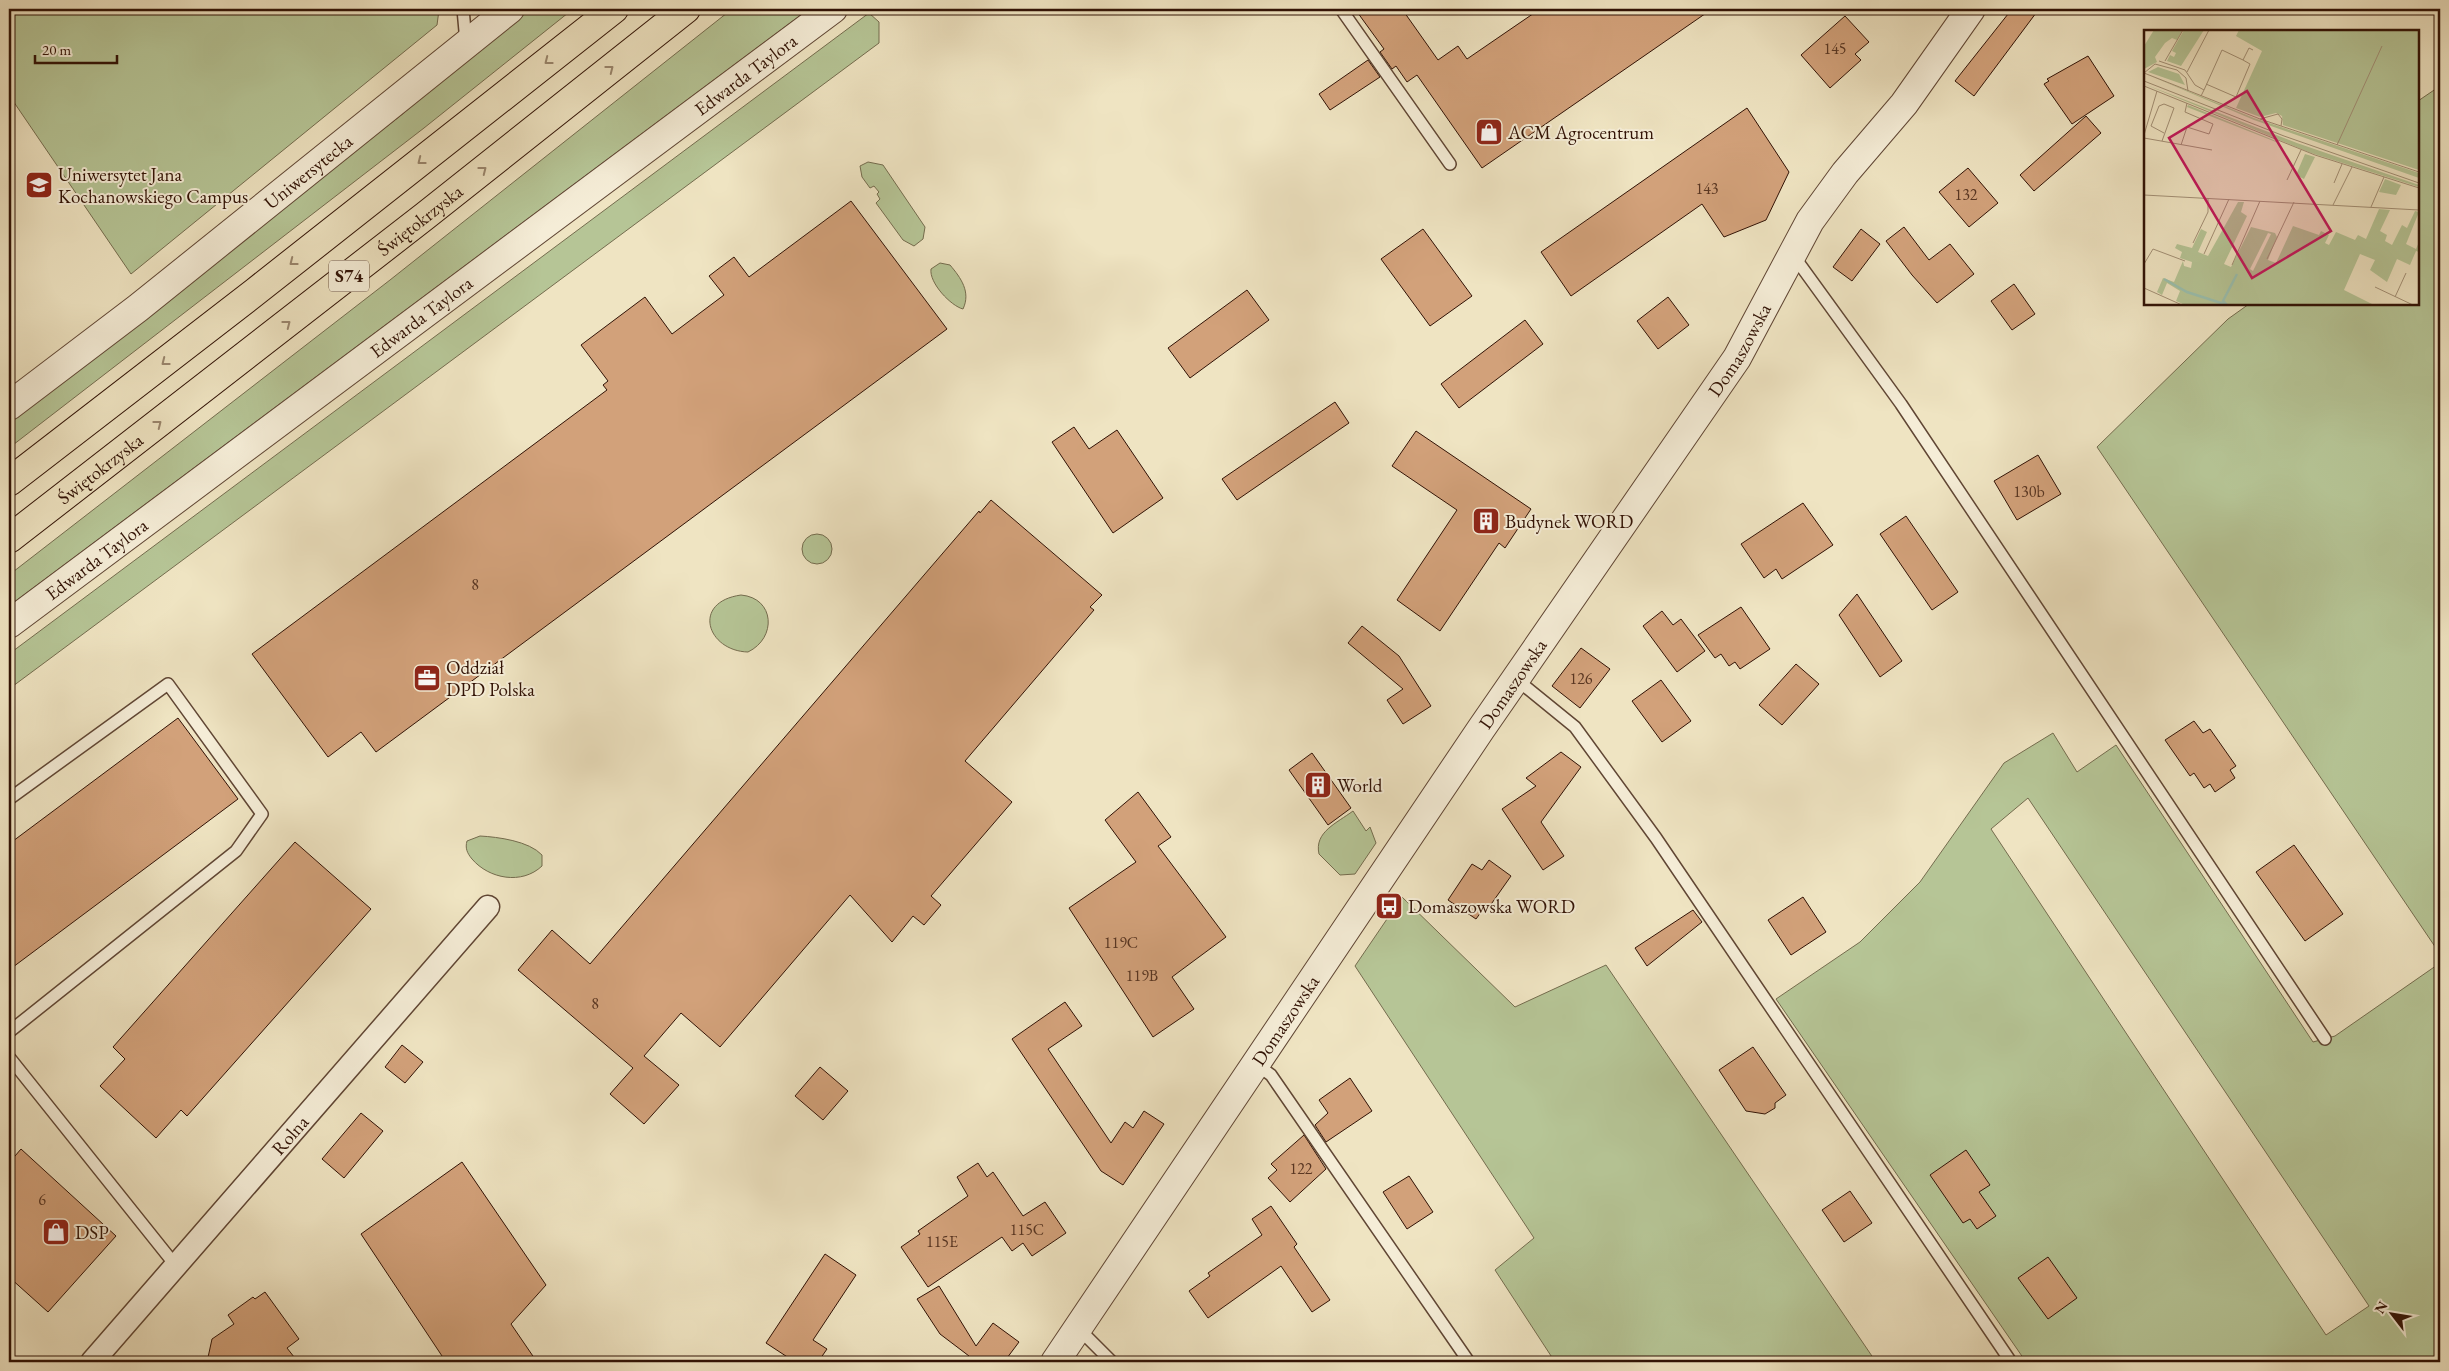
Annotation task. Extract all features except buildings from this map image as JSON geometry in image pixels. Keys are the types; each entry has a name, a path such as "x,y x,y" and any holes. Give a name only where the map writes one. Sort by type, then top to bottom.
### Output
{"highway":[{"name":"S74","path":"9,482 255,292 614,9"},
{"name":"Świętokrzyska","path":"9,539 425,216 686,9"}],"street":[{"name":"Uniwersytecka","path":"9,406 138,308 510,9"},
{"name":"Edwarda Taylora","path":"9,624 833,9"},
{"name":"Domaszowska","path":"1055,1362 1516,679 1737,358 1761,316 1792,253 1824,200 1904,104 1971,9"},
{"name":"Rolna","path":"92,1362 488,906"}],"lane":[{"path":"463,9 466,46"},
{"path":"1341,9 1450,164"},
{"path":"1792,253 1901,404 2325,1039"},
{"path":"1516,679 1575,727 1651,831 2011,1362"},
{"path":"9,799 168,684 262,814 236,851 9,1032"},
{"path":"9,1057 176,1266"},
{"path":"1256,1064 1271,1075 1469,1362"},
{"path":"1078,1328 1112,1362"}],"green space":[{"path":"9,9 439,10 437,25 131,274 9,95"},
{"path":"526,9 573,9 424,128 9,448 9,419 400,116"},
{"path":"732,9 809,9 9,606 9,575 390,280"},
{"path":"869,13 879,22 879,43 9,689 9,654"},
{"path":"2440,86 2440,954 2097,447 2228,319 2248,305 2419,305 2419,100"},
{"path":"868,162 883,165 925,227 923,239 914,246 903,240 876,203 880,199 877,194 879,192 874,186 870,188 862,177 860,166"},
{"path":"940,263 950,265 964,286 966,297 963,309 947,299 933,281 931,269"},
{"path":"817,534 828,538 832,549 828,560 817,564 806,560 802,549 806,538"},
{"path":"741,595 761,603 768,619 764,638 748,652 734,650 723,644 710,626 710,616 715,607 725,599"},
{"path":"2053,733 2077,772 2116,745 2313,1042 2335,1036 2440,963 2440,1362 2026,1362 1776,999 1860,942 1920,882 2004,763","holes":["2028,798 2369,1306 2326,1335 1991,829"]},
{"path":"1353,811 1366,831 1370,827 1376,843 1355,874 1340,875 1319,854 1318,846 1323,834 1328,829"},
{"path":"480,836 504,839 529,846 542,855 542,866 525,876 516,877 496,875 487,871 472,859 466,848 467,841"},
{"path":"1402,897 1515,1007 1606,965 1876,1362 1555,1362 1495,1270 1534,1238 1355,966"}],"place":[{"name":"ACM Agrocentrum","path":"1489,132"},
{"name":"Uniwersytet Jana Kochanowskiego Campus","path":"39,185"},
{"name":"Budynek WORD","path":"1486,521"},
{"name":"Oddział DPD Polska","path":"427,678"},
{"name":"World","path":"1318,785"},
{"name":"Domaszowska WORD","path":"1389,906"},
{"name":"DSP","path":"56,1232"}]}
